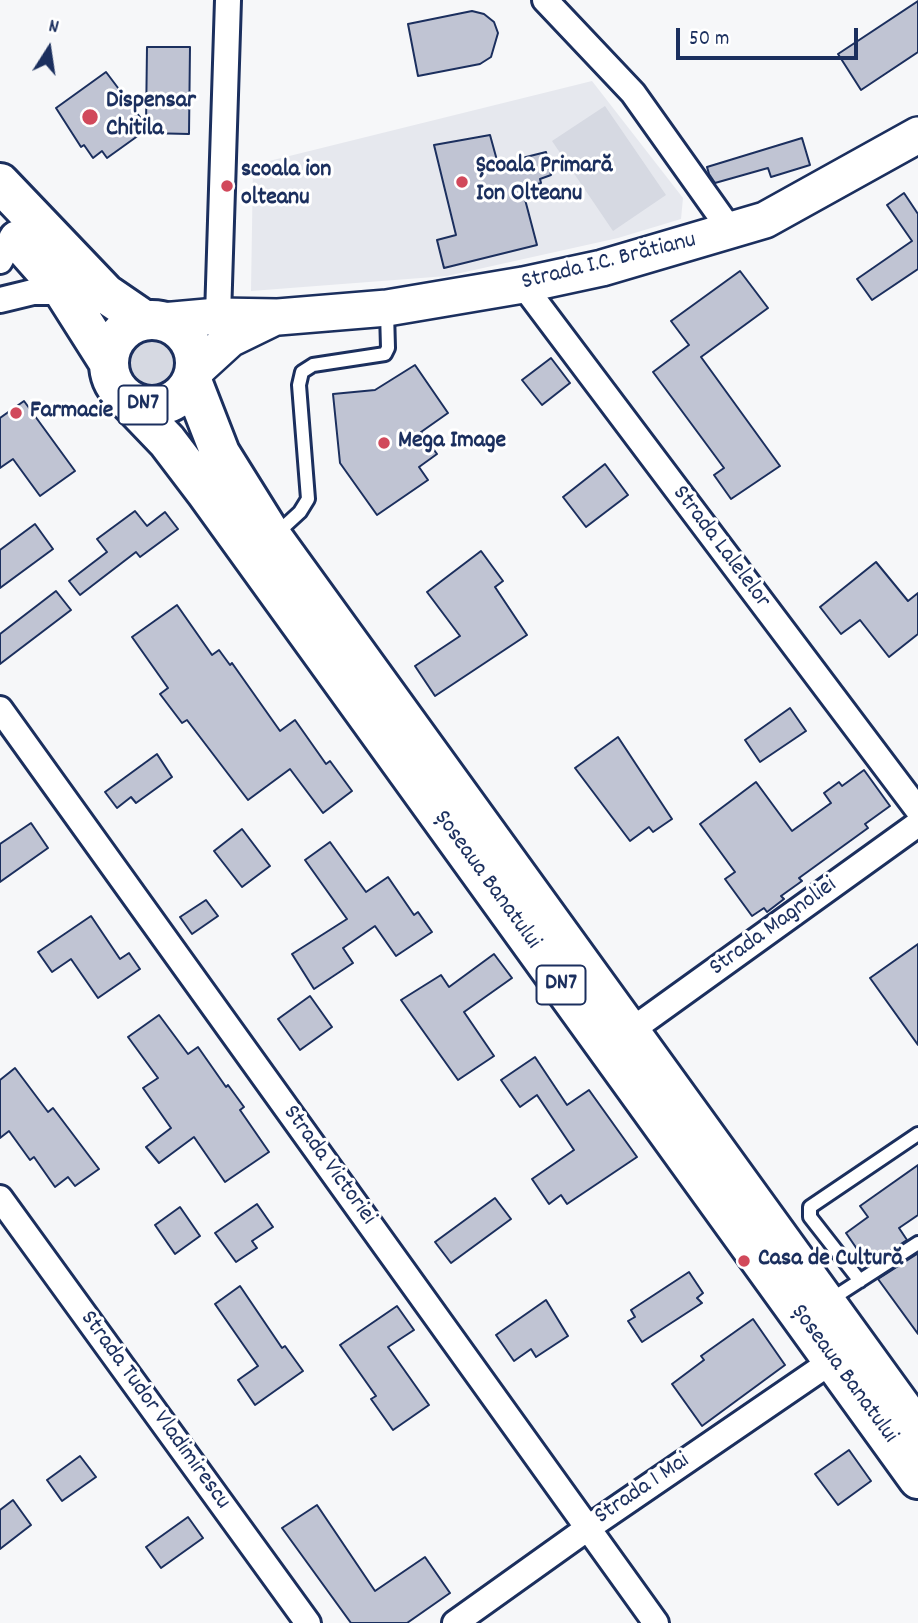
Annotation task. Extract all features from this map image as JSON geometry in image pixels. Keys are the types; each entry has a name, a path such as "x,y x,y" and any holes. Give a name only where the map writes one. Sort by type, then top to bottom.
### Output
{"main road":[{"name":"Strada I.C. Brătianu","path":"153,320 218,316 278,317 387,308 523,285 602,268 765,220 918,135"},
{"name":"DN7","path":"0,183 106,294 153,320 174,325 192,345 194,376 173,401 160,406 145,406 114,377 119,335 130,326 153,320"},
{"name":"Șoseaua Banatului","path":"5,239 64,292 114,377 205,491 918,1479"},
{"name":"Strada I.C. Brătianu","path":"194,376 236,335 278,317"},
{"name":"Șoseaua Banatului","path":"194,376 219,453 272,538 918,1430"}],"street":[{"path":"218,316 228,0"},
{"path":"545,0 633,93 731,231"},
{"name":"Strada Lalelelor","path":"523,285 918,810"},
{"path":"0,300 33,292 64,292"},
{"name":"Strada Victoriei","path":"0,709 656,1623"},
{"name":"Strada Magnoliei","path":"629,1032 918,824"},
{"name":"Strada Tudor Vladimirescu","path":"0,1198 308,1623"},
{"name":"Strada 1 Mai","path":"455,1623 587,1528 832,1361"}],"lane":[{"path":"272,538 300,512 308,499 299,385 302,372 313,365 385,354 388,348 387,308"},
{"path":"860,1281 810,1217 810,1207 918,1133"},
{"path":"825,1303 918,1242"}],"shaded area":[{"name":"Școala Primară Ion Olteanu","path":"592,81 683,198 681,219 618,238 447,276 251,291 253,165"},
{"path":"605,106 666,195 613,231 552,141"},
{"path":"152,340 169,347 176,364 169,381 152,388 135,381 128,364 135,347"}],"building":[{"path":"918,1 918,52 861,90 838,54"},
{"path":"472,11 484,14 494,22 498,33 491,57 480,64 418,76 408,24"},
{"path":"147,47 190,47 189,134 146,133 146,130 107,158 102,151 93,158 84,145 81,147 56,108 106,72 146,125"},
{"path":"490,135 498,164 546,152 551,175 540,179 541,183 522,188 537,245 444,268 437,240 456,235 434,145"},
{"path":"802,138 810,165 771,177 768,168 715,183 709,174 707,167"},
{"path":"904,193 918,214 918,269 872,300 857,279 912,241 887,205"},
{"path":"740,271 768,308 701,357 780,466 731,499 714,475 724,468 653,372 689,345 671,321"},
{"path":"551,358 570,383 542,405 522,380"},
{"name":"Mega Image","path":"415,365 448,413 421,432 437,454 419,467 428,480 377,515 340,463 333,394 375,390"},
{"path":"24,401 75,471 40,496 13,459 0,468 0,418"},
{"path":"605,464 628,495 586,527 563,497"},
{"path":"135,511 147,526 165,512 178,529 140,557 136,552 80,595 69,581 107,552 97,539"},
{"path":"35,524 53,549 0,588 0,550"},
{"path":"481,551 503,581 495,587 527,635 435,696 415,666 460,636 427,592"},
{"path":"876,562 908,601 918,593 918,634 889,657 860,620 841,634 820,607"},
{"path":"56,591 71,610 0,664 0,634"},
{"path":"177,605 212,655 219,650 230,665 232,663 280,731 295,720 326,764 330,761 352,791 323,813 290,769 248,800 187,720 182,723 160,694 168,688 132,637"},
{"path":"790,708 806,731 760,762 745,740"},
{"path":"618,737 672,819 653,832 649,827 630,841 575,768"},
{"path":"157,754 172,777 136,803 131,797 117,808 105,792"},
{"path":"864,770 890,806 865,824 868,828 799,878 802,881 781,896 784,899 767,912 764,908 752,916 725,879 735,872 700,824 756,782 792,831 831,803 824,793 839,782 842,786"},
{"path":"31,823 48,848 0,882 0,844"},
{"path":"242,829 270,866 242,887 214,851"},
{"path":"330,842 366,892 388,877 414,915 418,912 432,932 396,956 375,926 343,948 353,963 314,989 292,954 347,919 305,860"},
{"path":"206,900 218,916 192,934 180,917"},
{"path":"91,916 120,959 129,953 140,969 98,998 71,959 52,972 38,952"},
{"path":"918,944 918,1045 870,978"},
{"path":"494,954 512,978 464,1012 494,1056 458,1080 401,1000 441,975 449,987"},
{"path":"310,996 332,1027 300,1050 278,1019"},
{"path":"159,1015 188,1054 198,1047 226,1087 228,1085 244,1107 240,1110 269,1152 225,1182 194,1137 159,1163 146,1147 171,1128 143,1088 158,1078 128,1037"},
{"path":"535,1057 567,1105 589,1090 637,1157 567,1204 561,1195 549,1204 532,1179 574,1150 537,1095 520,1107 501,1080"},
{"path":"15,1068 48,1112 53,1108 99,1169 75,1186 68,1177 55,1187 34,1157 30,1160 9,1131 0,1138 0,1080"},
{"path":"918,1165 918,1215 899,1228 907,1240 868,1265 846,1233 868,1217 860,1206"},
{"path":"495,1198 511,1219 451,1263 435,1242"},
{"path":"257,1204 273,1227 252,1241 257,1248 236,1262 215,1233"},
{"path":"180,1207 200,1236 175,1254 155,1225"},
{"path":"918,1255 918,1334 878,1279"},
{"path":"689,1272 703,1293 697,1298 702,1303 642,1342 628,1321 635,1317 631,1310"},
{"path":"240,1286 282,1348 285,1346 303,1371 255,1405 238,1380 258,1366 215,1304"},
{"path":"546,1300 568,1336 536,1357 531,1349 514,1361 496,1335"},
{"path":"397,1306 414,1330 388,1347 429,1405 393,1430 371,1399 376,1396 340,1345"},
{"path":"753,1319 785,1365 702,1426 672,1384 704,1360 701,1356"},
{"path":"849,1450 871,1481 838,1505 815,1474"},
{"path":"80,1456 96,1477 62,1501 47,1480"},
{"path":"13,1500 31,1525 0,1549 0,1510"},
{"path":"317,1505 375,1591 425,1557 450,1593 407,1623 351,1623 282,1528"},
{"path":"188,1517 203,1538 161,1568 146,1547"}],"place":[{"name":"Dispensar Chitila","path":"90,117"},
{"name":"Școala Primară Ion Olteanu","path":"462,182"},
{"name":"scoala ion olteanu","path":"227,186"},
{"name":"Farmacie","path":"16,413"},
{"name":"Mega Image","path":"384,443"},
{"name":"Casa de Cultură","path":"744,1261"}]}
